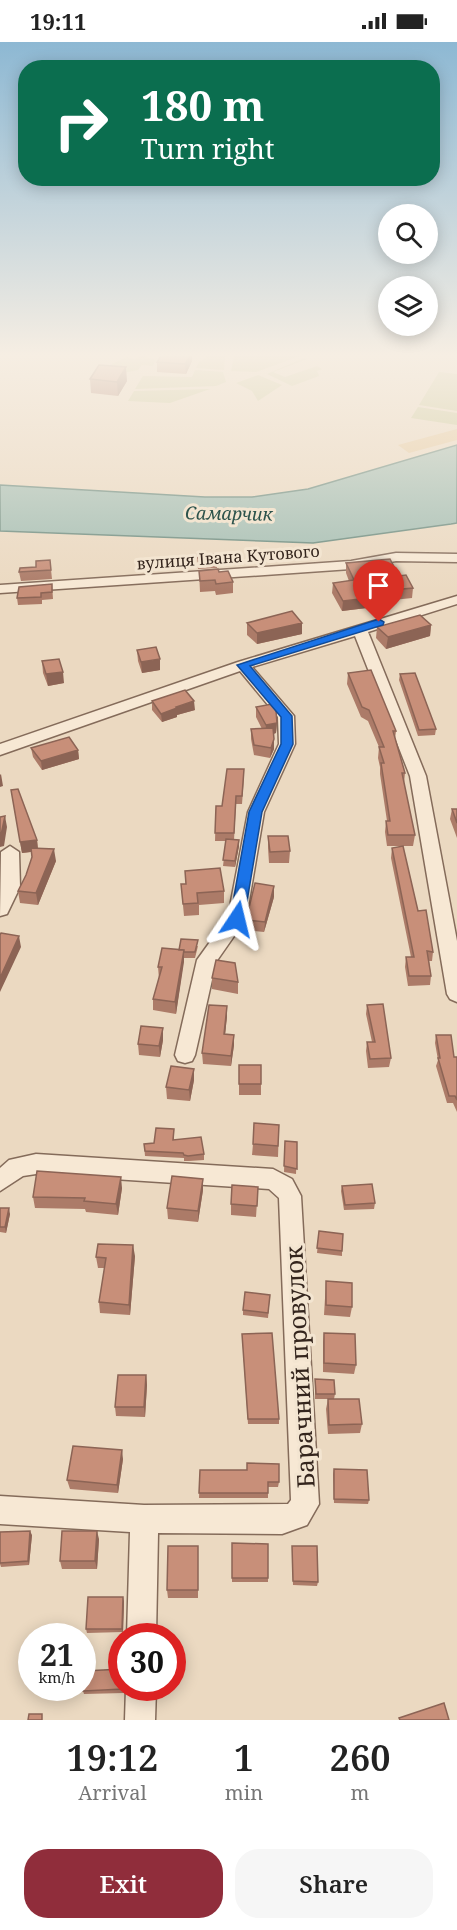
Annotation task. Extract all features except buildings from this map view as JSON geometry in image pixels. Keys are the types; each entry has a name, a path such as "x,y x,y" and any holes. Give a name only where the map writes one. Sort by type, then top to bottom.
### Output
{"street":[{"name":"вулиця Івана Кутового","path":"0,588 351,565 396,557 423,560 457,558"},
{"path":"0,750 243,665 457,600"},
{"path":"359,628 418,776 457,994"},
{"path":"185,1055 207,960 237,919 256,812 287,744 286,716 243,665"},
{"path":"0,909 11,887 10,852"},
{"name":"Барачний провулок","path":"0,1181 17,1167 36,1164 273,1179 284,1186 290,1196 305,1503 297,1515 282,1520 144,1519 0,1510"},
{"path":"142,1623 144,1519"},
{"path":"140,1720 141,1701"}],"sand":[{"path":"437,434 457,434 457,440 409,453 398,445"}],"water":[{"name":"Самарчик","path":"457,445 457,523 313,543 0,531 0,485 205,497 252,497 308,489"}],"route":[{"path":"237,919 256,812 274,768 287,744 286,716 243,665 379,622"}]}
